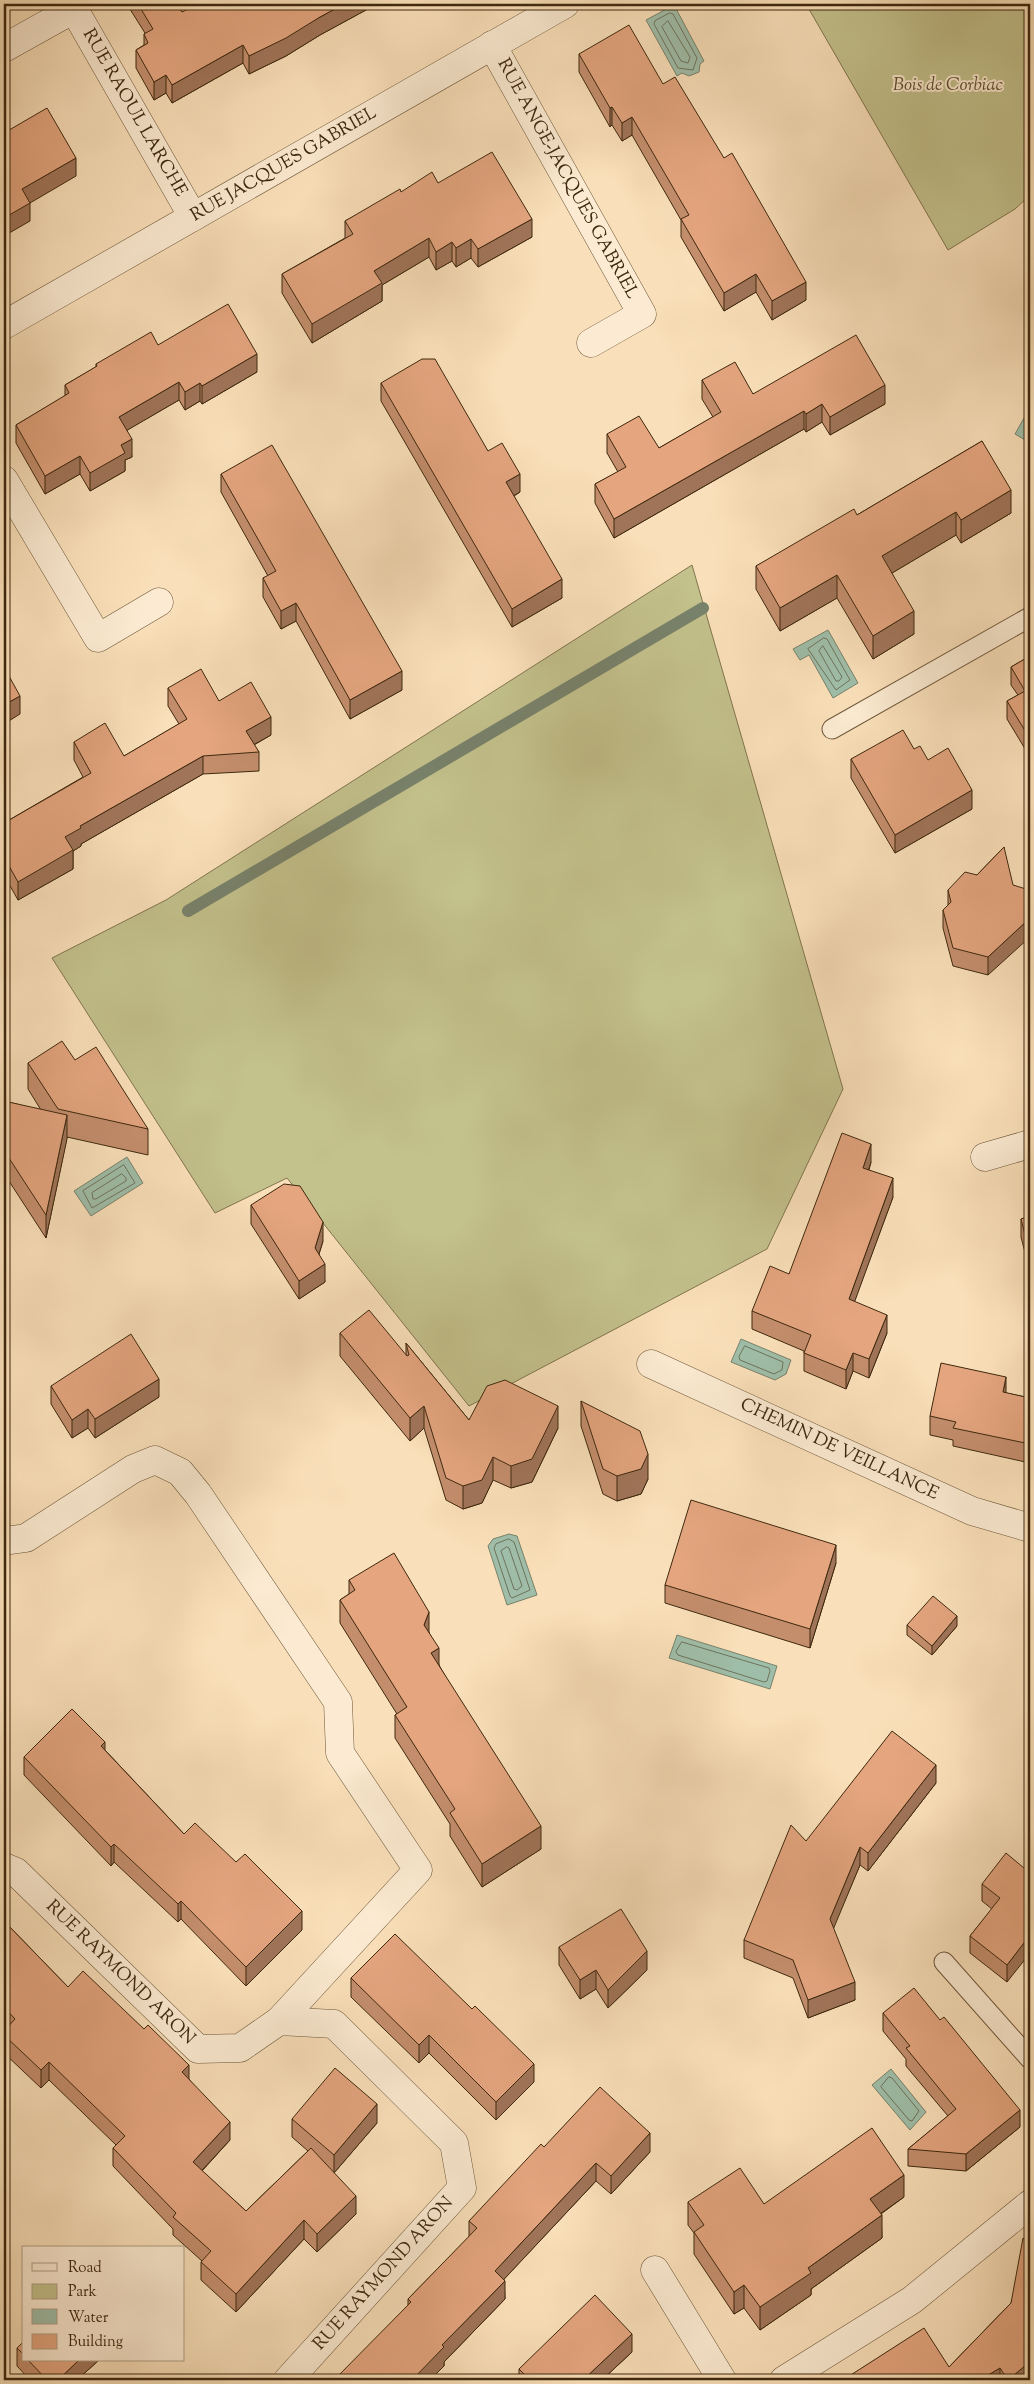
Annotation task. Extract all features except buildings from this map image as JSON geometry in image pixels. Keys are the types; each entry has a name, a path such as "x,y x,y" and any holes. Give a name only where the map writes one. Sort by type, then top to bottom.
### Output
{"street":[{"name":"RUE JACQUES GABRIEL","path":"4,325 564,4"},
{"name":"RUE RAOUL LARCHE","path":"4,48 73,6 193,216"},
{"name":"RUE ANGE-JACQUES GABRIEL","path":"492,46 642,314 591,343"},
{"path":"4,480 98,638 160,602"},
{"path":"985,1157 1030,1144"},
{"name":"CHEMIN DE VEILLANCE","path":"651,1364 972,1511 1030,1528"},
{"path":"4,1541 26,1538 133,1469 155,1460 180,1472 198,1494 338,1702 340,1753 418,1870 279,2021"},
{"name":"RUE RAYMOND ARON","path":"4,1867 16,1872 198,2049 240,2048 279,2021 334,2024 454,2143 462,2188 288,2380"},
{"path":"784,2380 912,2300 1030,2204"},
{"path":"655,2270 722,2380"}],"lane":[{"path":"832,729 1030,617"},
{"path":"944,1962 1030,2059"}],"green space":[{"name":"Bois de Corbiac","path":"806,4 1030,4 1030,195 1015,209 948,250"},
{"path":"692,565 843,1089 767,1249 469,1406 287,1178 215,1213 52,958 166,900"}],"water":[{"path":"674,5 704,61 700,64 699,72 689,76 682,73 677,76 646,20"},
{"path":"1028,411 1030,412 1030,443 1015,434"},
{"path":"828,630 858,683 833,698 809,655 800,660 793,649"},
{"path":"127,1157 143,1183 91,1216 74,1191"},
{"path":"741,1339 791,1360 786,1374 775,1380 731,1362"},
{"path":"509,1534 517,1536 537,1595 507,1605 488,1546 493,1539"},
{"path":"677,1635 777,1666 770,1689 669,1658"},
{"path":"891,2069 926,2112 910,2130 872,2085"}],"waterway":[{"path":"188,911 703,608"}]}
